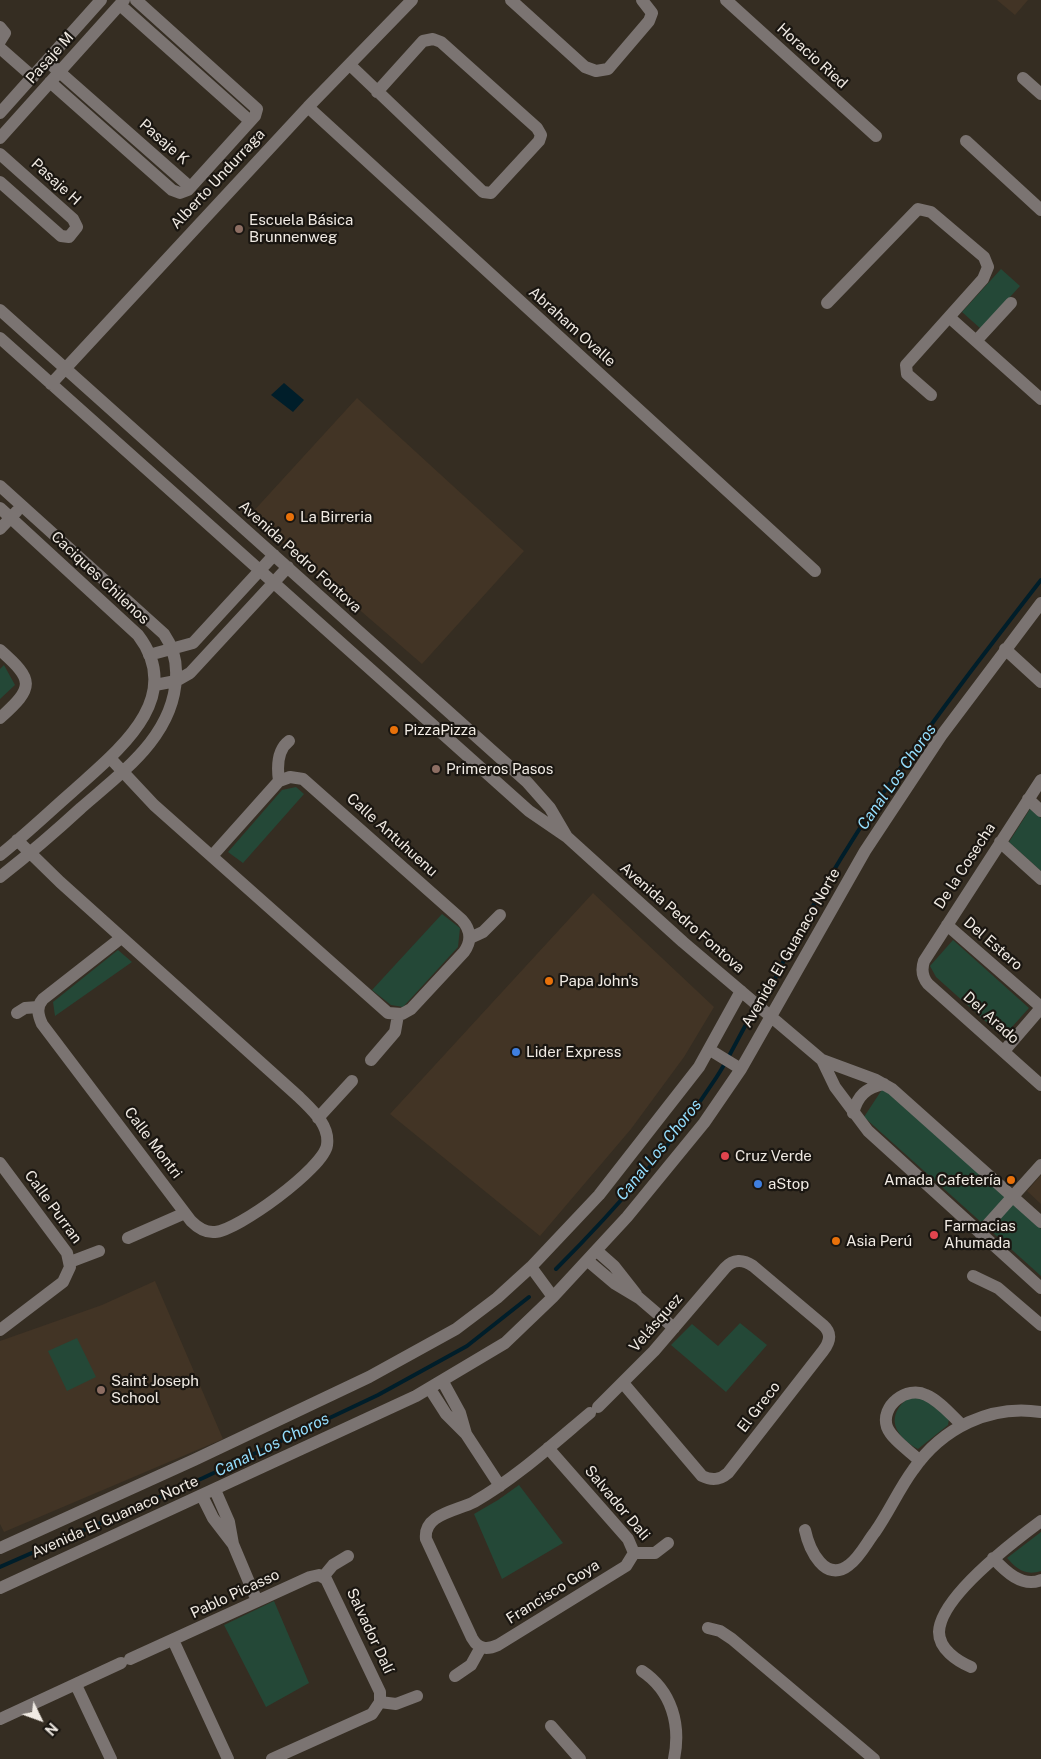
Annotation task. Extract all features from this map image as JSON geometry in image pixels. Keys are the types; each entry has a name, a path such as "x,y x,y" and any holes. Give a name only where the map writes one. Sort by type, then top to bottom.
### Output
{"street":[{"name":"Pasaje M","path":"0,113 101,0"},
{"path":"136,0 255,107 254,116 190,187"},
{"name":"Alberto Undurraga","path":"51,384 308,107 412,0"},
{"path":"511,0 585,67 596,71 608,69 649,21 652,12 642,0"},
{"name":"Horacio Ried","path":"726,0 876,136"},
{"name":"Pasaje M","path":"0,138 122,2"},
{"path":"122,2 254,116"},
{"path":"0,27 5,33 0,41"},
{"path":"350,65 377,92 483,192 491,193 539,141 541,135 538,128 441,42 433,39 423,41 377,92"},
{"path":"0,48 33,77"},
{"name":"Pasaje K","path":"46,61 190,187 184,192 172,190 50,82"},
{"path":"1023,78 1041,94"},
{"name":"Abraham Ovalle","path":"308,107 815,571"},
{"path":"966,141 1041,210"},
{"name":"Pasaje H","path":"0,154 73,219 77,227 76,231 69,237 61,236 0,182"},
{"path":"827,303 912,213 918,209 925,209 984,258 988,267 983,279 906,365 907,374 931,395"},
{"path":"976,341 1011,303"},
{"name":"Avenida Pedro Fontova","path":"0,310 527,782 550,808 567,837"},
{"path":"949,316 1041,400"},
{"name":"Avenida Pedro Fontova","path":"0,338 529,811 567,837 771,1017 822,1060 884,1084 900,1095 1041,1222"},
{"name":"Caciques Chilenos","path":"0,486 158,627 169,640 173,650"},
{"path":"0,529 22,505"},
{"name":"Caciques Chilenos","path":"0,508 134,630 142,640 149,655 155,685"},
{"path":"149,655 189,645 196,640 274,555"},
{"path":"0,854 110,758 137,729 148,709 155,685 176,681 200,663 288,567"},
{"name":"Avenida El Guanaco Norte","path":"0,1588 430,1389 505,1343 554,1297 588,1262 704,1123 738,1066 771,1017 865,851 941,736 1041,603"},
{"path":"1005,649 1041,682"},
{"path":"0,650 20,668 26,684 24,695 0,718"},
{"path":"0,878 30,854 122,772 146,748 164,724 172,706 176,681 176,662 173,650"},
{"path":"212,856 279,781 280,756 283,746 289,741"},
{"path":"110,758 154,805 384,1011 398,1015 411,1009 464,952 470,938 483,932 500,915"},
{"name":"Calle Antuhuenu","path":"279,781 296,777 308,782 462,920 466,925 470,938"},
{"name":"De la Cosecha","path":"922,973 924,961 946,925 1041,780"},
{"path":"1028,799 1041,811"},
{"name":"Calle Montri","path":"17,840 121,938 299,1097 318,1118 326,1132 326,1151 319,1162 284,1192 219,1232 200,1229 185,1213 42,1024 38,1016 38,1007"},
{"path":"1000,842 1041,879"},
{"name":"Del Estero","path":"946,925 1041,1007"},
{"path":"17,1013 25,1008 38,1007 43,999 121,938"},
{"name":"Del Arado","path":"922,973 928,984 1041,1085"},
{"name":"Avenida El Guanaco Norte","path":"0,1548 194,1460 418,1352 463,1324 497,1298 531,1267 610,1181 714,1052 741,991"},
{"path":"1004,1051 1041,1007"},
{"path":"371,1060 395,1032 398,1015"},
{"path":"714,1052 738,1066"},
{"name":"Avenida Pedro Fontova","path":"822,1060 835,1087 853,1113 889,1151 1041,1288"},
{"path":"318,1118 352,1081"},
{"path":"853,1113 856,1104 867,1089 884,1084"},
{"name":"Calle Purran","path":"0,1163 65,1249 70,1262 69,1273 63,1282 0,1330"},
{"path":"980,1233 1041,1165"},
{"path":"128,1238 185,1213"},
{"path":"70,1262 99,1250"},
{"path":"597,1251 614,1266 639,1298"},
{"name":"Velásquez","path":"481,1647 472,1638 428,1543 425,1534 428,1525 436,1518 470,1504 500,1486 594,1410 623,1383 674,1328 724,1268 738,1260"},
{"name":"El Greco","path":"623,1383 702,1476 713,1480 724,1477 728,1473 824,1351 829,1340 828,1331 823,1324 753,1266 738,1260"},
{"path":"588,1262 614,1283 639,1298 674,1328"},
{"path":"531,1267 554,1297"},
{"path":"973,1276 998,1288 1041,1325"},
{"path":"443,1382 460,1413 466,1434"},
{"path":"430,1389 446,1414 466,1434 500,1486"},
{"path":"920,1461 888,1428 886,1419 888,1410 898,1399 910,1392 927,1395 962,1425"},
{"path":"805,1530 813,1553 821,1564 831,1569 845,1568 854,1559 885,1517 920,1461 939,1442 975,1418 1003,1411 1041,1412"},
{"name":"Salvador Dali","path":"548,1448 628,1539 634,1553 655,1553 668,1543"},
{"path":"215,1490 229,1522 232,1544"},
{"path":"202,1496 213,1518 232,1544 257,1601"},
{"path":"971,1667 954,1657 947,1650 940,1637 939,1630 950,1607 993,1558 1041,1521"},
{"name":"Francisco Goya","path":"481,1647 492,1648 562,1606 626,1566 634,1553"},
{"name":"Pablo Picasso","path":"0,1719 310,1577 323,1576 333,1565 348,1556"},
{"path":"993,1558 1021,1580 1029,1583 1041,1580"},
{"name":"Salvador Dalí","path":"323,1576 331,1585 354,1640 380,1692 380,1702"},
{"path":"708,1628 720,1631 732,1639 874,1759"},
{"path":"173,1640 228,1759"},
{"path":"455,1676 471,1665 481,1647"},
{"path":"642,1671 657,1682 670,1703 676,1732 674,1759"},
{"path":"76,1685 108,1758"},
{"path":"272,1759 372,1714 380,1702 396,1704 417,1696"},
{"path":"551,1726 580,1759"}],"shaded area":[{"path":"997,0 1028,0 1015,15"},
{"path":"357,398 524,551 422,664 250,515"},
{"path":"593,893 714,1007 684,1057 631,1129 540,1236 390,1114"},
{"path":"1041,1175 1041,1204 1027,1191"},
{"name":"Saint Joseph School","path":"155,1281 223,1439 4,1532 0,1524 0,1341 102,1305"}],"green space":[{"path":"1001,269 1020,286 981,329 962,312"},
{"path":"4,665 15,685 0,699 0,669"},
{"path":"296,787 304,794 243,863 228,852 282,790"},
{"path":"1030,809 1041,818 1041,871 1009,842"},
{"path":"442,914 460,928 458,947 403,1007 391,1005 372,990"},
{"path":"953,940 1029,1008 1003,1037 936,977 930,966"},
{"path":"118,950 132,962 55,1016 53,1002"},
{"path":"883,1088 1041,1229 1041,1276 864,1117"},
{"path":"740,1323 767,1345 726,1392 671,1345 692,1324 718,1346"},
{"path":"77,1338 96,1377 67,1391 48,1351"},
{"path":"910,1397 927,1400 949,1419 948,1425 918,1449 903,1438 895,1425 897,1411"},
{"path":"519,1485 563,1543 502,1579 474,1514"},
{"path":"1041,1532 1041,1571 1026,1572 1007,1558"},
{"path":"274,1601 309,1683 266,1707 224,1625"}],"water":[{"path":"284,383 304,400 293,412 271,395"}],"waterway":[{"name":"Canal Los Choros","path":"772,985 799,931 861,826 895,775 1041,580"},
{"name":"Canal Los Choros","path":"556,1269 599,1225 661,1153 699,1103 720,1071 748,1021"},
{"name":"Canal Los Choros","path":"0,1567 203,1478 378,1395 467,1346 529,1297"}],"place":[{"name":"Escuela Básica Brunnenweg","path":"239,229"},
{"name":"La Birreria","path":"290,517"},
{"name":"PizzaPizza","path":"394,730"},
{"name":"Primeros Pasos","path":"436,769"},
{"name":"Papa John's","path":"549,981"},
{"name":"Lider Express","path":"516,1052"},
{"name":"Cruz Verde","path":"725,1156"},
{"name":"Amada Cafetería","path":"1011,1180"},
{"name":"aStop","path":"758,1184"},
{"name":"Farmacias Ahumada","path":"934,1235"},
{"name":"Asia Perú","path":"836,1241"},
{"name":"Saint Joseph School","path":"101,1390"}]}
